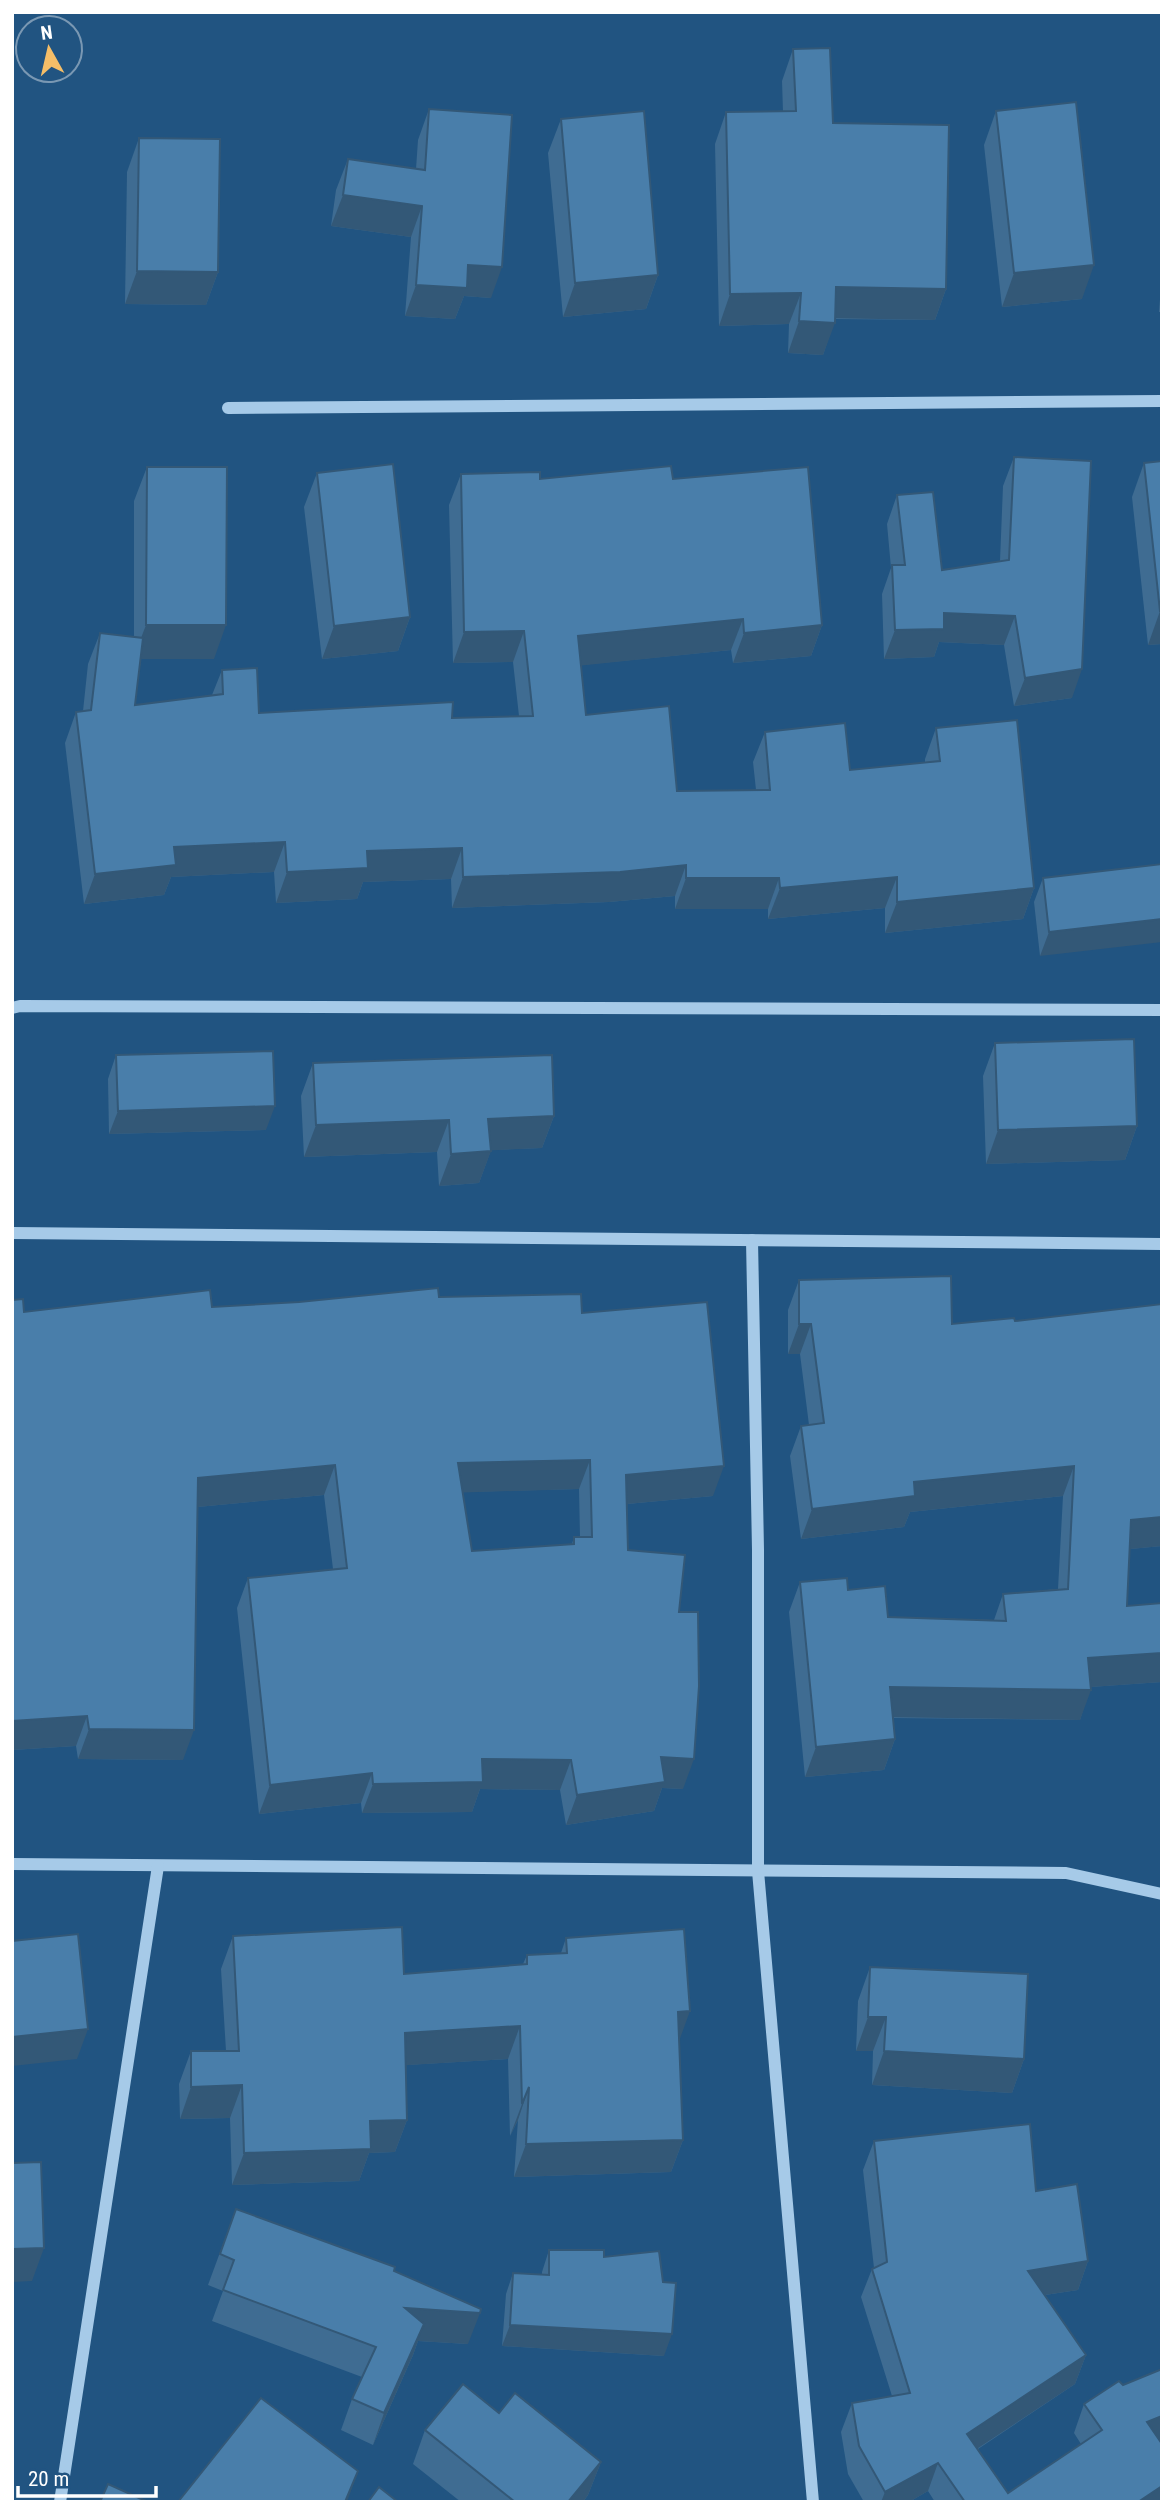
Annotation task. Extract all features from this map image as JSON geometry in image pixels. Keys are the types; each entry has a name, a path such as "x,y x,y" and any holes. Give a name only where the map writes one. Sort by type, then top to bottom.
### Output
{"street":[{"path":"228,408 1162,401"},
{"path":"12,1009 20,1006 48,1006 1162,1010"},
{"path":"12,1233 1162,1244"},
{"path":"752,1240 758,1550 758,1871 813,2502"},
{"path":"12,1864 1066,1873 1162,1894"},
{"path":"60,2502 158,1866"}],"building":[{"path":"830,48 833,123 949,125 946,289 836,287 835,323 799,321 801,293 730,294 726,112 796,111 793,49"},
{"path":"1076,102 1094,265 1014,273 996,111"},
{"path":"429,109 512,115 502,267 468,265 467,288 416,285 422,206 343,195 348,159 425,170"},
{"path":"644,111 658,275 575,283 561,119"},
{"path":"139,138 220,139 218,272 137,271"},
{"path":"1014,457 1091,461 1082,669 1025,678 1015,616 944,613 944,629 895,630 892,565 905,565 897,495 933,492 942,570 1009,560"},
{"path":"1162,461 1162,611 1160,611 1144,463"},
{"path":"393,464 410,617 334,626 317,473"},
{"path":"671,466 673,479 808,467 822,625 744,633 743,619 578,636 586,715 669,706 677,791 770,790 765,732 845,723 850,770 940,761 936,728 1017,720 1034,888 897,902 897,877 780,888 779,878 686,878 686,865 620,872 463,877 462,848 367,851 368,868 287,872 285,842 174,847 176,865 95,874 76,712 91,710 100,633 143,638 135,705 223,694 222,670 257,668 259,713 453,702 452,718 533,716 524,631 464,632 461,474 540,472 540,479"},
{"path":"147,467 227,467 226,625 146,625"},
{"path":"1162,864 1162,919 1049,932 1043,878"},
{"path":"1134,1039 1137,1126 998,1130 995,1043"},
{"path":"273,1051 275,1106 118,1111 116,1055"},
{"path":"552,1055 554,1116 488,1119 491,1151 451,1154 449,1120 316,1125 313,1063"},
{"path":"951,1276 952,1324 1014,1318 1015,1321 1162,1304 1162,1517 1131,1520 1127,1606 1162,1603 1162,1653 1088,1658 1091,1690 890,1687 895,1739 816,1747 800,1582 847,1578 848,1590 885,1586 888,1617 1006,1621 1003,1594 1068,1589 1074,1466 914,1482 915,1496 812,1509 801,1426 824,1423 811,1324 799,1324 799,1280"},
{"path":"438,1288 439,1297 581,1294 582,1313 707,1302 724,1466 626,1475 628,1550 685,1555 679,1612 698,1612 699,1686 694,1759 661,1757 665,1782 577,1795 571,1760 482,1759 483,1782 373,1784 372,1773 270,1785 248,1578 347,1568 335,1465 198,1478 194,1730 89,1729 87,1716 12,1721 12,1300 23,1299 24,1312 210,1290 212,1307 299,1302","holes":["590,1460 592,1537 574,1537 574,1544 472,1551 458,1463"]},
{"path":"402,1927 404,1974 527,1964 527,1955 567,1953 566,1938 684,1929 690,2011 678,2012 683,2140 526,2144 529,2087 522,2104 520,2026 405,2033 407,2120 370,2121 371,2149 244,2153 242,2085 191,2087 191,2051 239,2051 233,1936"},
{"path":"78,1934 88,2029 12,2037 12,1941"},
{"path":"870,1967 1028,1974 1024,2059 884,2051 886,2017 868,2017"},
{"path":"1030,2124 1036,2191 1077,2184 1088,2261 1028,2271 1086,2355 967,2434 1008,2493 1102,2430 1084,2404 1119,2381 1123,2385 1162,2369 1162,2416 1147,2422 1162,2444 1162,2486 1138,2502 965,2502 938,2463 885,2492 859,2446 852,2403 910,2393 872,2269 887,2262 874,2141"},
{"path":"41,2162 44,2248 12,2249 12,2163"},
{"path":"236,2209 395,2267 394,2271 481,2309 480,2313 405,2308 424,2324 384,2413 352,2399 376,2347 223,2290 234,2260 220,2254"},
{"path":"549,2250 604,2250 604,2257 659,2251 663,2282 676,2283 672,2334 510,2325 513,2273 549,2275"},
{"path":"463,2384 499,2413 515,2393 601,2462 568,2502 515,2502 425,2430"},
{"path":"261,2398 358,2471 345,2502 178,2502"},
{"path":"108,2484 148,2502 100,2502"},
{"path":"379,2487 398,2502 368,2502"}]}
